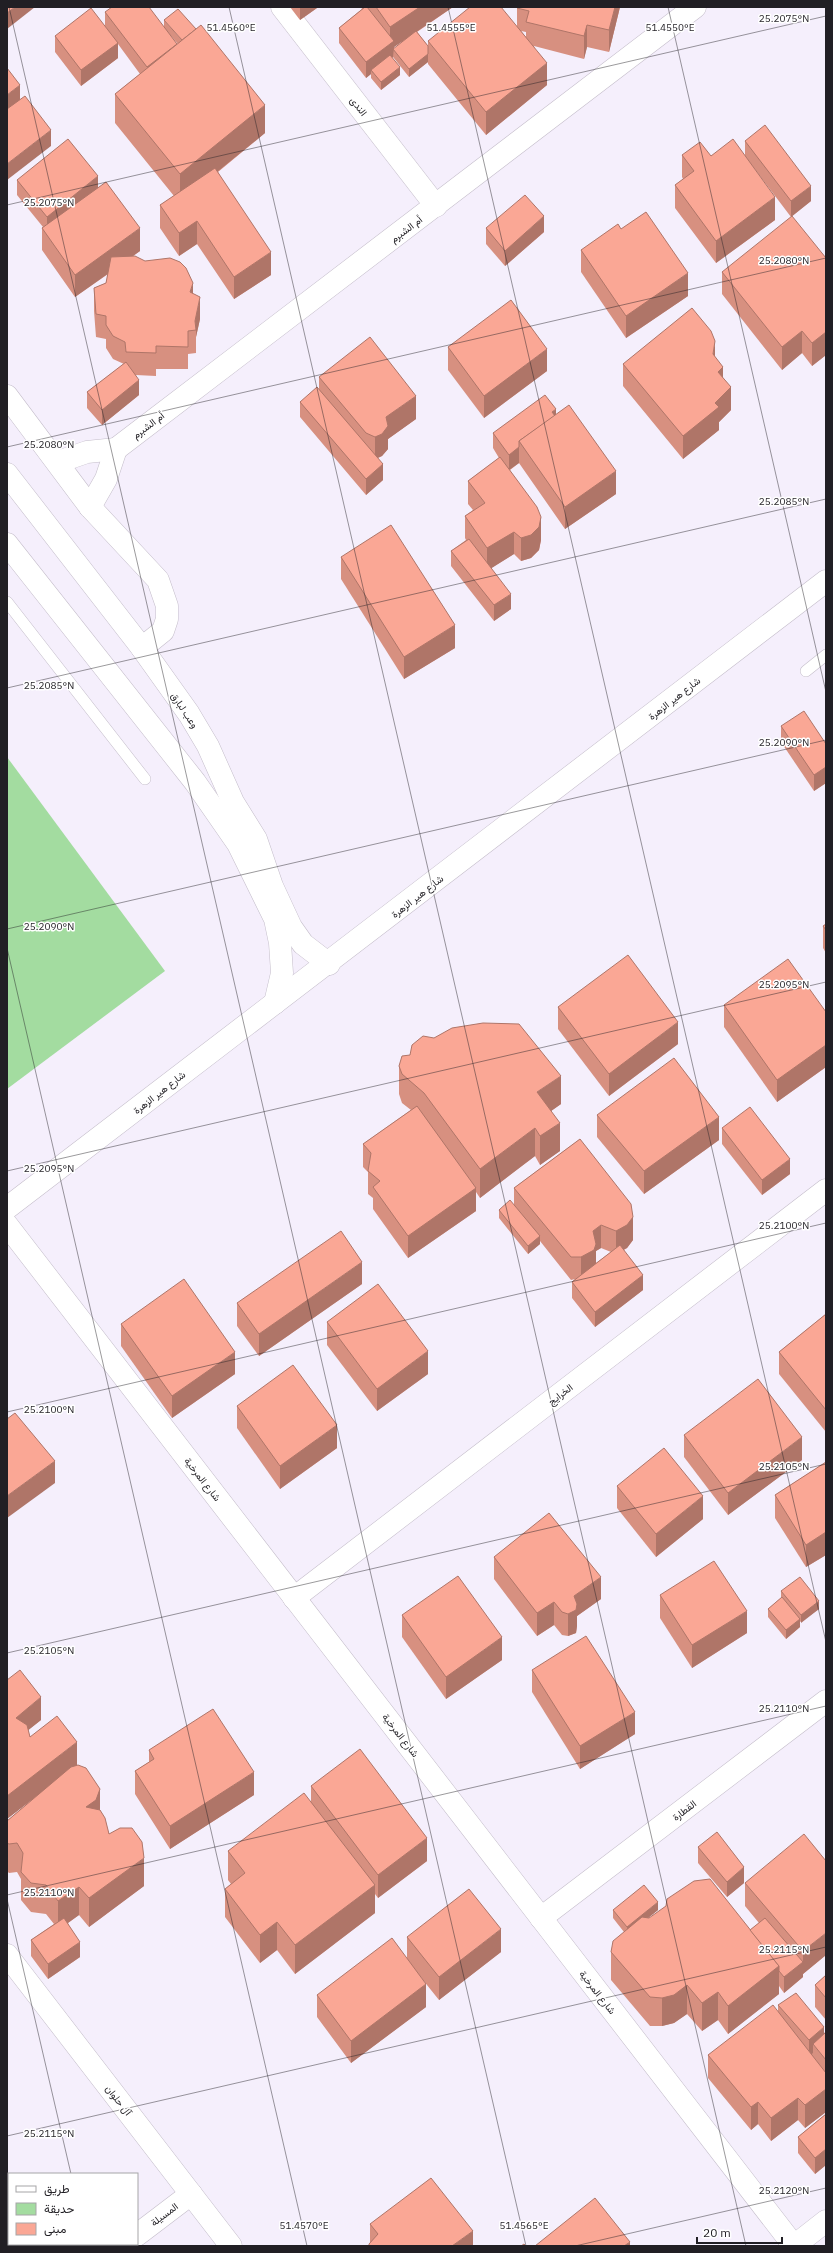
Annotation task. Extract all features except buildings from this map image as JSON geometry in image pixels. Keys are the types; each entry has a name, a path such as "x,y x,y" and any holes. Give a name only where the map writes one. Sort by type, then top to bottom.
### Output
{"street":[{"name":"الندى","path":"282,7 436,206"},
{"name":"أم الشبرم","path":"116,449 695,7"},
{"path":"7,396 58,462 90,507 158,580 167,606 167,619 163,631 142,648"},
{"path":"58,462 87,452 116,449 106,479 90,507"},
{"name":"وعب لبارق","path":"7,474 142,648 189,714 208,746 233,802 256,838 272,886 291,927 303,944 329,964"},
{"path":"7,544 195,782 238,844 275,919 280,943 282,973 275,1003"},
{"name":"شارع هير الزهرة","path":"7,1208 275,1003 329,964 826,581"},
{"name":"الخرايج","path":"294,1598 826,1190"},
{"name":"شارع المرخية","path":"7,1225 794,2246"},
{"name":"القطارة","path":"541,1918 826,1702"},
{"name":"آل حلوان","path":"7,1955 231,2246"},
{"name":"المسيلة","path":"138,2234 191,2194"},
{"path":"794,2246 826,2221"}],"lane":[{"path":"7,602 145,779"},
{"path":"806,671 826,655"}],"green space":[{"path":"7,757 165,971 7,1089"}]}
